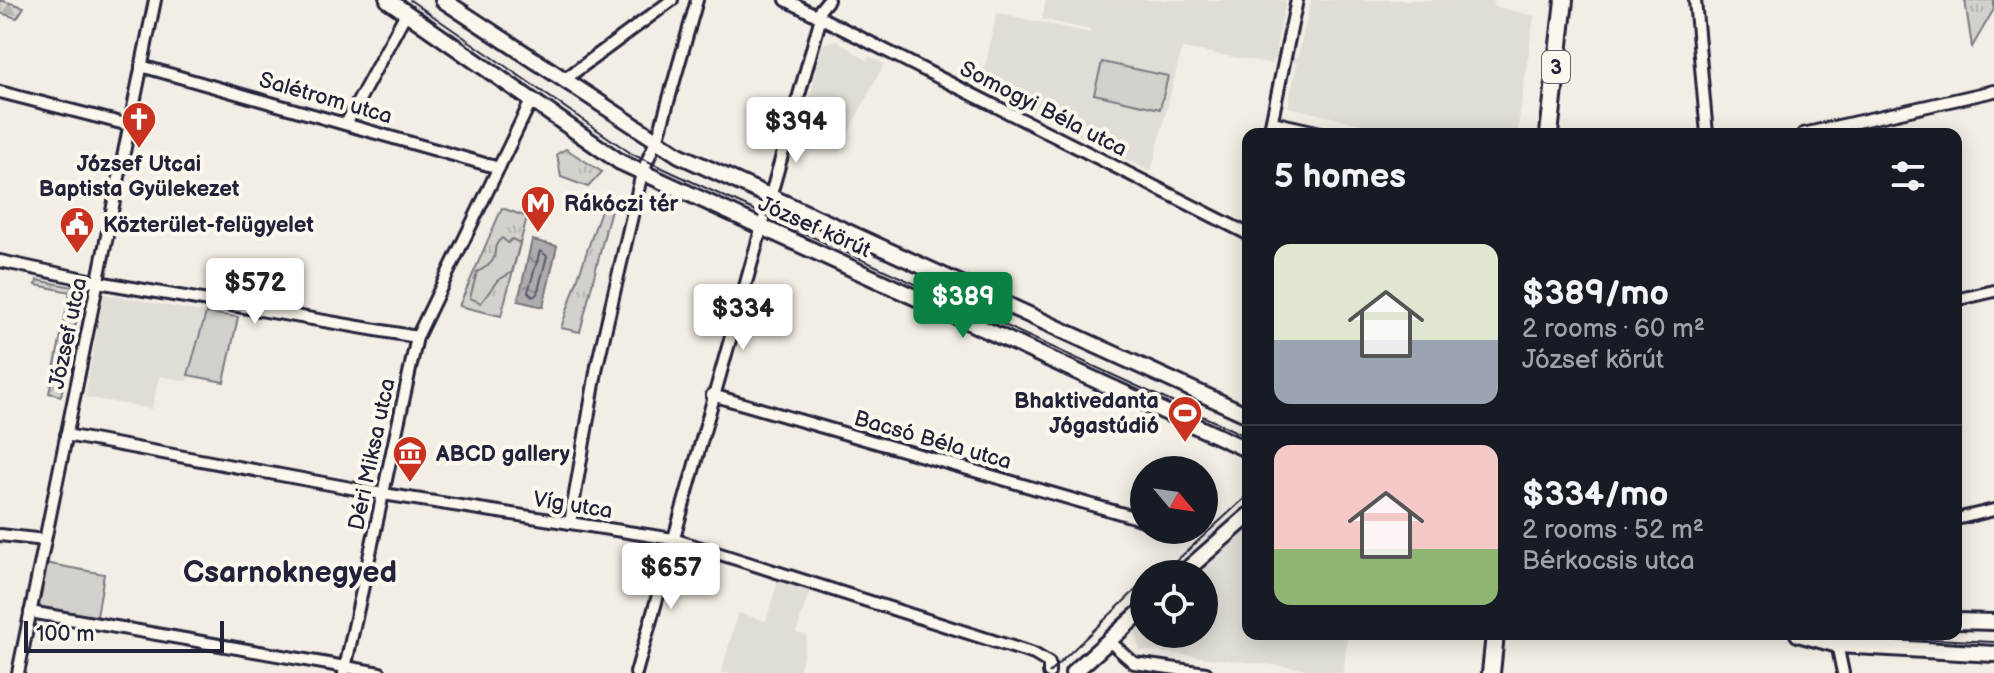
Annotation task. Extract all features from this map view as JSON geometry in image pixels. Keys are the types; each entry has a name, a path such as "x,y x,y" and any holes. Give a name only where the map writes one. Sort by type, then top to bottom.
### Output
{"main road":[{"name":"József körút","path":"388,0 530,103 642,173 1242,447"},
{"name":"József körút","path":"443,0 679,155 1242,412"},
{"name":"3","path":"1550,128 1564,0"},
{"path":"1198,560 1242,521"},
{"path":"1962,621 1994,622"},
{"path":"1073,673 1130,622"},
{"path":"1491,673 1494,640"},
{"path":"1847,640 1994,654"}],"street":[{"name":"József utca","path":"18,673 155,0"},
{"path":"565,79 672,0"},
{"path":"570,523 597,366 642,173 657,140 697,0"},
{"name":"Somogyi Béla utca","path":"786,0 1242,231"},
{"path":"636,673 819,16 828,0"},
{"path":"1270,128 1297,0"},
{"path":"1695,0 1706,128"},
{"path":"346,124 406,13"},
{"name":"Salétrom utca","path":"141,66 499,168"},
{"path":"1830,128 1994,91"},
{"path":"0,92 129,125"},
{"path":"0,261 98,282 417,337 530,103"},
{"path":"1272,122 1298,128"},
{"path":"1962,299 1994,291"},
{"name":"Déri Miksa utca","path":"344,670 417,337"},
{"name":"Bacsó Béla utca","path":"712,395 1130,516"},
{"name":"Víg utca","path":"66,435 383,494 673,539 1034,654 1049,663 1049,673"},
{"path":"1962,518 1994,510"},
{"path":"0,535 45,540"},
{"path":"30,612 344,670 380,673"},
{"path":"1837,640 1843,673"},
{"path":"1109,641 1134,663 1206,673"}],"shaded area":[{"path":"1046,0 1286,0 1275,53 1298,58 1311,0 1494,0 1493,6 1534,16 1518,128 1380,128 1288,107 1297,63 1274,59 1273,64 1182,48 1151,172 981,84 997,13 1090,33 1091,30 1042,19"},
{"path":"836,40 866,60 869,56 884,64 839,150 797,130 804,109 808,108 822,45"},
{"path":"104,294 206,313 187,381 159,376 152,409 85,397"},
{"path":"1242,534 1242,640 1347,640 1343,673 1140,650 1218,648 1218,560 1213,560"},
{"path":"778,580 810,589 796,633 807,636 799,673 721,673 738,613 766,621"}],"green space":[{"path":"0,0 24,7 17,18 0,13"},
{"path":"1965,0 1994,0 1994,9 1972,47"},
{"path":"1102,62 1168,76 1160,109 1094,94"},
{"path":"566,149 602,172 588,187 561,177 557,154"},
{"path":"605,198 613,201 580,332 561,328"},
{"path":"502,208 527,217 501,316 459,306"},
{"path":"502,238 508,243 512,239 520,243 512,272 497,281 481,303 470,298 477,272 494,258"},
{"path":"37,280 83,289 61,396 49,393 70,292 36,285"},
{"path":"206,313 238,317 224,382 188,375"},
{"path":"40,562 104,574 96,623 30,612"}],"water":[{"path":"532,240 557,246 543,307 518,301"}],"tram line":[{"path":"410,0 632,154 1242,434"},
{"path":"1177,560 1242,501"},
{"path":"1049,673 1130,595"},
{"path":"1954,640 1994,642"}],"place":[{"name":"József Utcai Baptista Gyülekezet","path":"139,150"},
{"name":"Rákóczi tér","path":"538,234"},
{"name":"Közterület-felügyelet","path":"77,255"},
{"name":"Bhaktivedanta Jógastúdió","path":"1185,444"},
{"name":"ABCD gallery","path":"410,484"}],"district":[{"name":"Csarnoknegyed","path":"290,572"}]}
